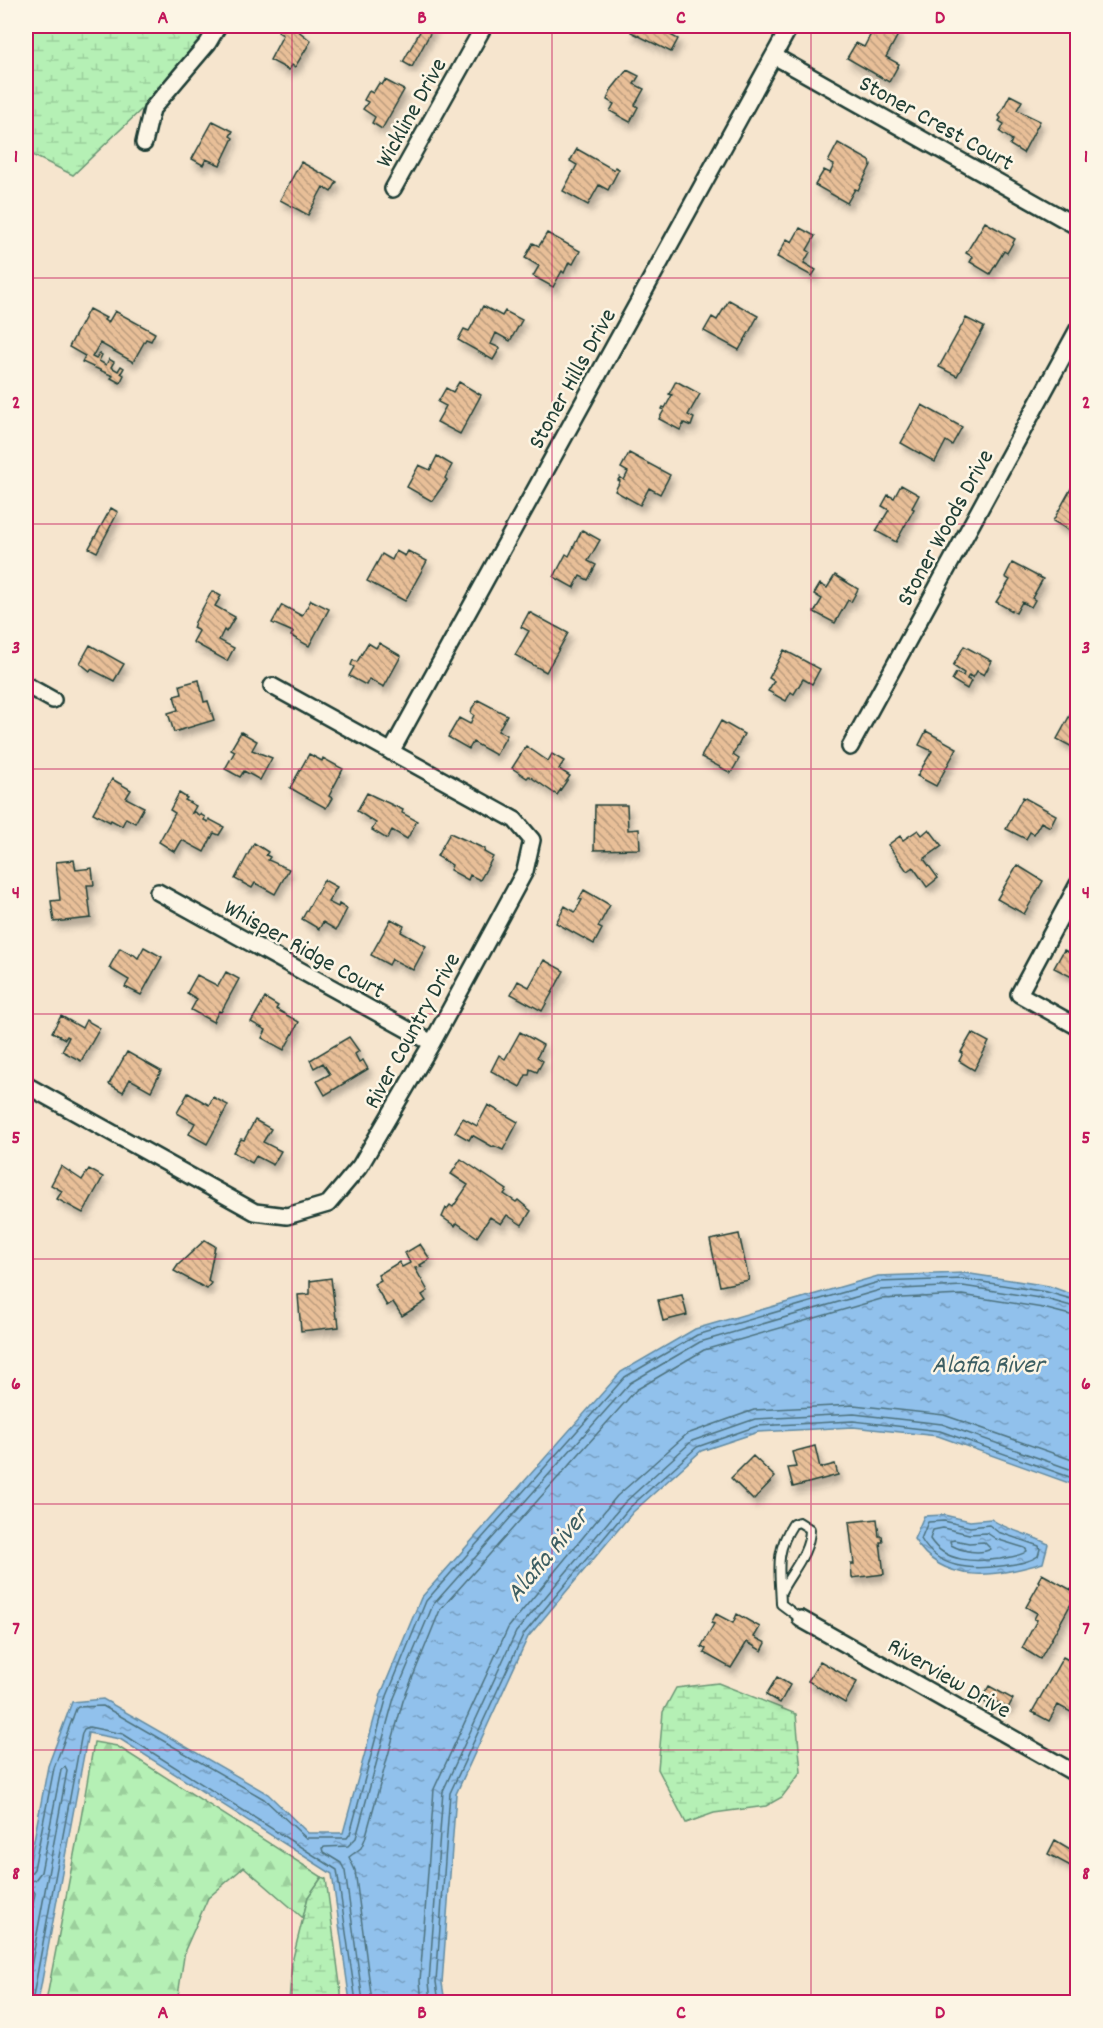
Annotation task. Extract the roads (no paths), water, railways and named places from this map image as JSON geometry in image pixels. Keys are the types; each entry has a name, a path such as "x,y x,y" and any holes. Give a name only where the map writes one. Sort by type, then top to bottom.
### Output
{"street":[{"path":"144,143 152,109 208,43 218,26"},
{"name":"Wickline Drive","path":"393,189 484,26"},
{"name":"Stoner Hills Drive","path":"391,752 790,26"},
{"name":"Stoner Crest Court","path":"774,56 1077,227"},
{"name":"Stoner Woods Drive","path":"850,747 1077,329"},
{"path":"26,685 53,700"},
{"name":"River Country Drive","path":"26,1085 255,1212 287,1216 328,1204 360,1166 432,1043 525,871 532,840 515,820 272,686"},
{"path":"1076,891 1019,994 1077,1027"},
{"name":"Whisper Ridge Court","path":"158,892 432,1043"},
{"name":"Riverview Drive","path":"801,1618 1077,1775"}],"lane":[{"path":"781,1592 810,1539 810,1529 799,1522 793,1524 786,1533 779,1552 781,1604 801,1618"}],"water":[{"name":"Alafia River","path":"964,1273 1049,1286 1077,1296 1077,1486 938,1436 853,1427 758,1432 701,1451 633,1512 528,1637 456,1794 442,1983 445,2002 350,2002 332,1874 120,1739 88,1733 38,2002 26,2002 26,1882 48,1766 72,1702 103,1699 268,1794 308,1833 343,1833 381,1694 421,1598 621,1372 695,1329 878,1276"},
{"path":"944,1515 970,1521 991,1519 1048,1544 1043,1563 989,1574 972,1574 940,1565 926,1554 914,1539 924,1516"}]}
